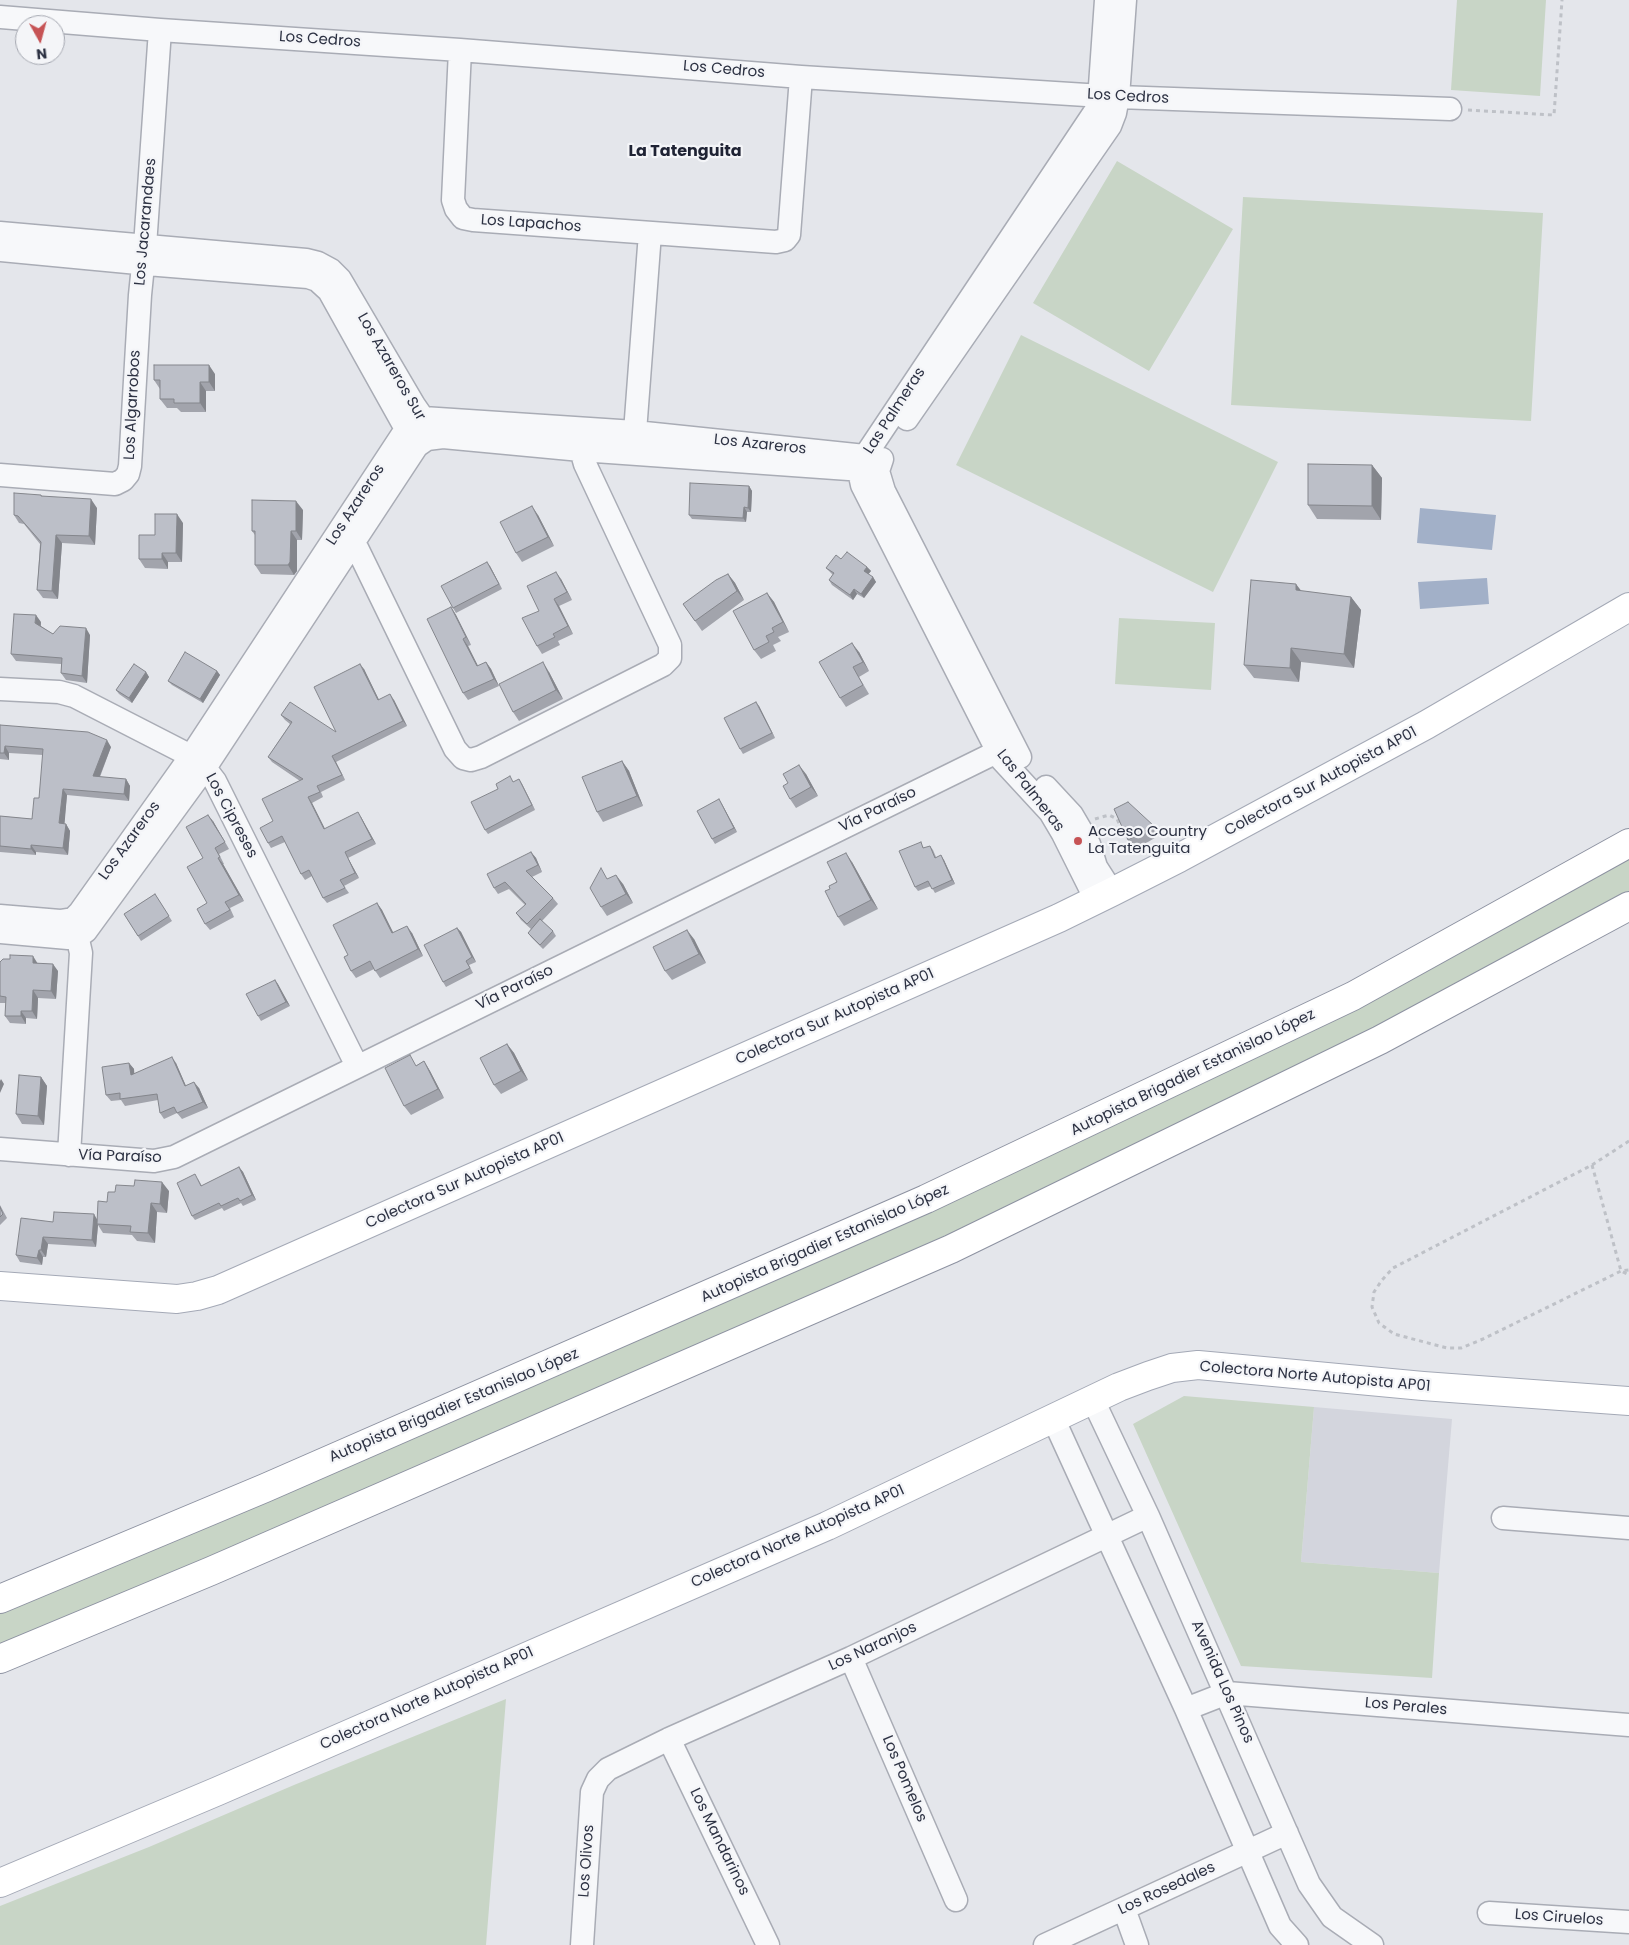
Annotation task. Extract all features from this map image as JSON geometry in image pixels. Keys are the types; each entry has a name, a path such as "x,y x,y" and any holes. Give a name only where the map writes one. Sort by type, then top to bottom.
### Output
{"main road":[{"name":"Colectora Sur Autopista AP01","path":"0,1286 177,1299 218,1290 1104,896 1188,854 1426,725 1629,607"},
{"name":"Autopista Brigadier Estanislao López","path":"0,1599 283,1480 926,1199 1353,996 1629,843"},
{"path":"0,1659 220,1567 951,1249 1380,1040 1629,906"},
{"name":"Colectora Norte Autopista AP01","path":"0,1883 218,1791 818,1530 1053,1418 1148,1376 1172,1368 1198,1365 1423,1386 1629,1400"}],"street":[{"name":"Las Palmeras","path":"1106,0 1108,96"},
{"name":"Las Palmeras","path":"1104,896 1089,844 1072,815 1021,761 1006,748 862,485 867,466 1096,110 1108,96 1125,0"},
{"name":"Los Cedros","path":"0,17 801,76 1108,96 1450,109"},
{"name":"Los Jacarandaes","path":"140,294 152,255 168,30"},
{"name":"Los Lapachos","path":"460,50 453,200 456,210 463,218 473,220 776,242 785,240 789,235 801,76"},
{"name":"Los Azareros Sur","path":"0,233 308,276 325,285 419,429"},
{"path":"647,440 650,233"},
{"name":"Los Azareros Sur","path":"0,250 152,255"},
{"name":"Los Algarrobos","path":"0,474 115,484 123,480 128,474 140,294"},
{"name":"Los Azareros","path":"419,429 444,437 581,450 647,440"},
{"name":"Los Azareros","path":"419,429 647,440 867,466"},
{"name":"Los Azareros","path":"76,928 86,931 419,429"},
{"path":"345,539 358,550 455,749 463,758 471,760 481,757 663,665 670,658 670,645 585,464 581,450"},
{"name":"Los Cipreses","path":"0,689 59,692 74,696 198,762 215,781 357,1066"},
{"name":"Las Palmeras","path":"1006,748 1002,760 1050,812 1104,896"},
{"name":"Vía Paraíso","path":"0,1150 154,1161 174,1157 1006,748"},
{"path":"0,916 60,921 76,928"},
{"path":"0,932 68,938 76,928"},
{"path":"69,1155 81,953 76,928"},
{"name":"Avenida Los Pinos","path":"1093,1400 1148,1516 1227,1692 1309,1884 1332,1917 1371,1945"},
{"path":"1053,1418 1186,1709 1280,1926 1297,1945"},
{"name":"Los Naranjos","path":"598,1778 608,1769 669,1739 851,1658 1108,1537 1148,1516"},
{"path":"1503,1518 1629,1528"},
{"name":"Los Pomelos","path":"851,1658 956,1900"},
{"name":"Los Perales","path":"1186,1709 1227,1692 1629,1725"},
{"name":"Los Mandarinos","path":"669,1739 768,1945"},
{"name":"Los Olivos","path":"582,1945 592,1792 598,1778"},
{"name":"Los Rosedales","path":"1046,1945 1287,1833"},
{"path":"1124,1909 1137,1945"},
{"name":"Los Ciruelos","path":"1489,1913 1629,1922"}],"path":[{"path":"1450,109 1554,115 1562,0"},
{"path":"1079,827 1109,815 1117,819 1124,834"},
{"path":"1629,1141 1592,1165 1393,1268 1374,1292 1372,1307 1378,1324 1394,1334 1447,1348 1461,1348 1621,1271 1629,1270"},
{"path":"1592,1165 1621,1271 1629,1275"}],"shaded area":[{"path":"1314,1407 1452,1419 1439,1573 1301,1562"}],"green space":[{"path":"1457,0 1546,0 1540,96 1451,90"},
{"path":"1117,161 1233,229 1149,371 1033,303"},
{"path":"1243,197 1543,213 1531,421 1231,405"},
{"path":"1021,335 1278,462 1213,592 956,465"},
{"path":"1119,618 1215,623 1211,690 1115,684"},
{"path":"1629,843 1629,906 1163,1146 0,1659 0,1599 926,1199"},
{"path":"1184,1396 1314,1407 1301,1562 1439,1573 1432,1678 1241,1666 1133,1424"},
{"path":"506,1699 486,1945 0,1945 0,1906 149,1847 294,1785"}],"water":[{"path":"1420,508 1496,515 1492,550 1417,543"},
{"path":"1487,578 1489,604 1420,609 1418,582"}],"building":[{"path":"154,365 209,365 209,382 200,382 200,403 174,403 174,399 160,399 160,380 154,380"},
{"path":"1308,464 1372,465 1372,506 1308,505"},
{"path":"690,483 749,486 748,508 744,507 743,518 689,515"},
{"path":"14,493 91,499 89,536 56,535 52,591 37,590 41,542 18,516 14,515"},
{"path":"252,500 296,501 296,531 291,531 290,562 288,565 255,565 255,531 252,531"},
{"path":"532,506 548,537 516,553 500,522"},
{"path":"155,514 177,514 176,553 162,553 162,559 139,559 139,535 155,535"},
{"path":"847,552 867,567 864,571 873,577 861,594 854,589 850,595 829,580 834,573 826,568 836,555 841,559"},
{"path":"487,562 499,584 453,608 441,586"},
{"path":"556,572 567,592 554,599 568,626 553,634 555,637 537,646 522,618 539,611 527,586"},
{"path":"728,574 737,591 695,621 683,604 716,580"},
{"path":"1251,580 1296,584 1296,590 1351,597 1344,654 1291,648 1290,668 1244,665"},
{"path":"767,593 783,622 772,628 774,632 766,636 769,642 754,650 733,611"},
{"path":"451,607 466,637 463,639 477,666 486,662 494,679 463,693 427,619"},
{"path":"14,614 36,615 35,623 53,634 60,626 86,628 82,676 61,673 62,658 11,654"},
{"path":"852,643 863,662 853,667 863,685 840,698 819,662"},
{"path":"185,652 217,671 200,699 168,681"},
{"path":"543,662 556,690 513,712 499,684"},
{"path":"134,664 146,672 129,698 116,690"},
{"path":"360,664 378,700 390,694 403,721 332,756 342,775 317,786 320,792 308,797 324,829 358,812 372,839 345,852 355,873 340,880 345,888 323,898 309,870 301,874 282,836 268,843 260,828 273,821 262,799 303,779 268,757 292,722 281,715 290,702 336,732 314,687"},
{"path":"756,702 772,733 740,749 724,718"},
{"path":"0,725 88,732 107,740 93,776 126,779 124,794 63,789 59,823 66,824 63,848 31,845 31,849 0,846 0,816 32,819 34,798 39,798 43,749 5,746 4,753 0,753"},
{"path":"622,761 637,796 597,812 582,777"},
{"path":"799,765 811,787 790,799 783,786 788,783 783,774"},
{"path":"510,776 513,782 519,779 532,805 485,830 471,802 498,789 496,784"},
{"path":"719,799 734,828 712,839 697,811"},
{"path":"1128,802 1154,826 1128,840 1114,809"},
{"path":"208,815 225,842 215,848 220,857 218,858 239,895 225,902 230,910 205,924 197,909 207,903 187,867 203,858 186,827"},
{"path":"921,842 923,848 930,846 935,858 941,855 952,880 932,889 928,881 915,887 899,851"},
{"path":"531,852 538,865 526,871 553,898 527,924 516,913 526,904 505,882 494,888 487,874"},
{"path":"846,853 871,900 838,917 825,891 830,889 829,886 837,882 827,862"},
{"path":"601,868 607,879 616,875 626,894 601,907 590,888"},
{"path":"155,894 169,916 138,936 124,914"},
{"path":"377,903 392,933 407,926 418,949 375,971 370,961 351,971 344,957 348,955 333,925"},
{"path":"540,919 553,931 540,945 528,933"},
{"path":"457,928 472,957 466,961 470,968 443,982 424,945"},
{"path":"687,930 699,954 665,971 653,947"},
{"path":"10,955 33,956 33,963 53,964 51,991 33,990 32,1011 21,1011 21,1016 5,1016 6,997 0,996 0,962 3,959 10,959"},
{"path":"275,980 286,1002 258,1016 246,994"},
{"path":"507,1044 521,1071 494,1085 480,1058"},
{"path":"410,1055 416,1066 424,1061 438,1089 404,1106 385,1068"},
{"path":"172,1057 185,1086 194,1082 203,1102 177,1113 174,1107 160,1113 157,1094 120,1099 120,1093 106,1095 102,1067 129,1063 131,1075"},
{"path":"19,1075 41,1077 38,1116 16,1114"},
{"path":"239,1167 252,1195 240,1201 238,1198 221,1206 219,1203 192,1216 177,1183 195,1174 201,1186"},
{"path":"135,1180 162,1182 160,1204 151,1203 148,1233 130,1232 131,1226 97,1224 98,1201 107,1202 108,1192 115,1192 116,1185 134,1186"},
{"path":"54,1212 94,1214 92,1240 43,1237 41,1250 39,1250 37,1258 16,1255 21,1218 53,1222"}],"place":[{"name":"Acceso Country La Tatenguita","path":"1078,841"}],"district":[{"name":"La Tatenguita","path":"685,152"}]}
